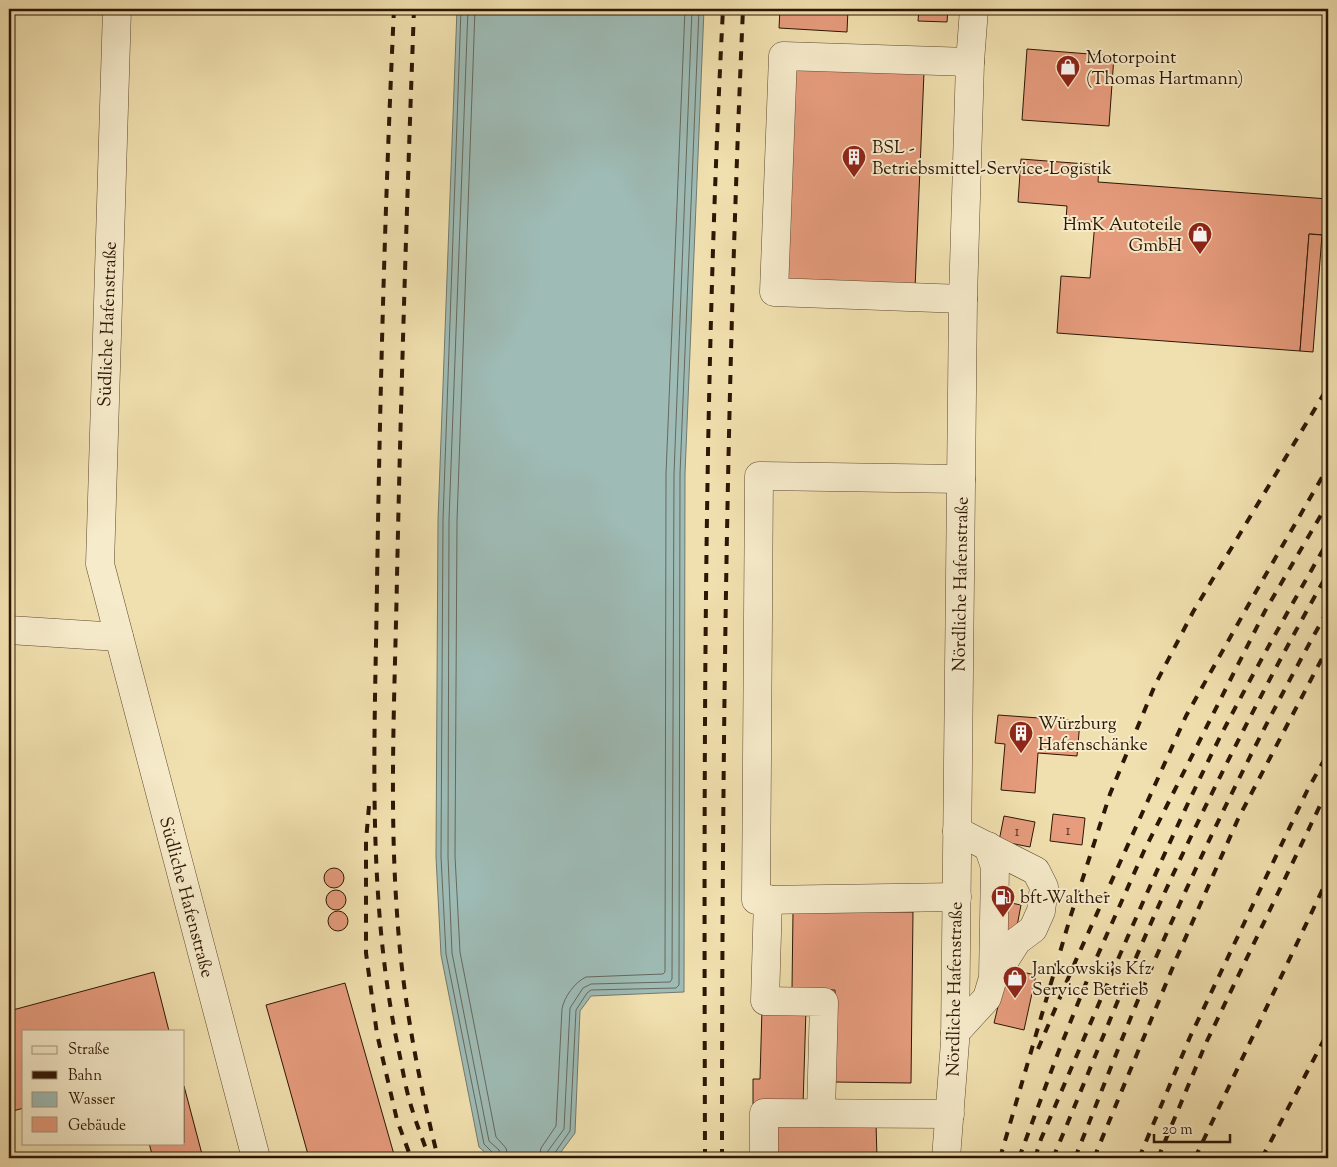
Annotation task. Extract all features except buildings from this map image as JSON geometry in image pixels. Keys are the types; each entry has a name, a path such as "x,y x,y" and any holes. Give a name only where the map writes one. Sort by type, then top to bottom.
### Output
{"street":[{"name":"Südliche Hafenstraße","path":"118,9 100,564 256,1158"},
{"name":"Nördliche Hafenstraße","path":"946,1158 955,1033 963,299 970,62 974,9"},
{"path":"963,299 774,292 783,56 970,62"},
{"path":"956,897 756,900 759,476 961,479"},
{"path":"9,630 119,637"},
{"path":"957,831 1036,872 1044,887 1041,911 1033,929 1017,941 1005,960 994,968"},
{"path":"955,1033 987,998 993,978 995,867 988,846"},
{"path":"768,899 765,1001 824,1002 821,1113"},
{"path":"764,1158 764,1113 950,1114"}],"water":[{"path":"457,9 704,9 685,474 684,992 591,996 580,1011 575,1133 558,1156 554,1158 491,1158 479,1147 441,955 436,857 438,520"}],"railway":[{"path":"394,9 381,368 374,760 375,819 381,936 388,994 408,1095 429,1158"},
{"path":"414,9 400,435 393,829 399,944 407,1005 424,1098 438,1158"},
{"path":"705,1158 705,727 708,440 716,153 723,9"},
{"path":"722,1158 726,584 737,153 743,9"},
{"path":"1000,1158 1070,918 1110,794 1155,685 1193,612 1328,387"},
{"path":"1038,1049 1186,716 1328,467"},
{"path":"1019,1158 1092,968 1144,851 1265,611 1328,503"},
{"path":"1035,1158 1041,1139 1106,987 1196,786 1246,688 1328,541"},
{"path":"1053,1158 1160,902 1250,718 1328,573"},
{"path":"1075,1158 1144,986 1194,872 1236,784 1328,610"},
{"path":"1094,1158 1177,957 1238,819 1328,647"},
{"path":"1139,1158 1190,1037 1307,791 1328,753"},
{"path":"1158,1158 1206,1043 1328,789"},
{"path":"369,806 366,841 366,953 377,1034 397,1120 411,1158"},
{"path":"1195,1158 1328,878"},
{"path":"1262,1158 1328,1032"}],"place":[{"name":"Motorpoint (Thomas Hartmann)","path":"1068,88"},
{"name":"BSL - Betriebsmittel-Service-Logistik","path":"854,178"},
{"name":"HmK Autoteile GmbH","path":"1200,255"},
{"name":"Würzburg Hafenschänke","path":"1021,754"},
{"name":"bft-Walther","path":"1003,918"},
{"name":"Jankowski's Kfz Service Betrieb","path":"1015,999"}]}
